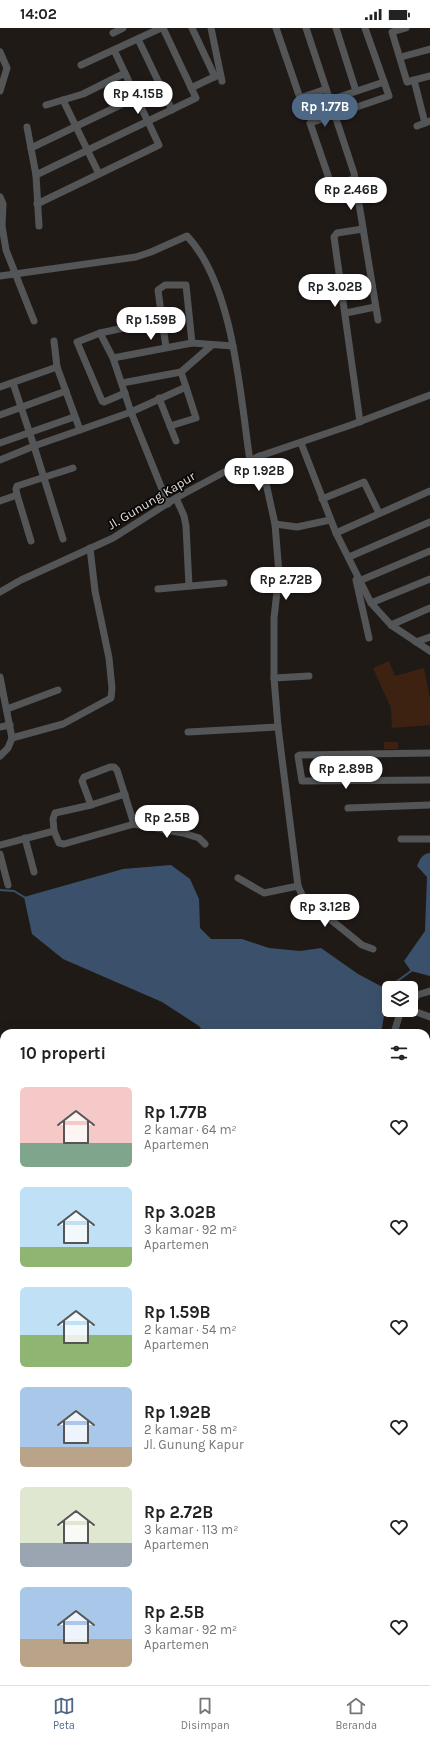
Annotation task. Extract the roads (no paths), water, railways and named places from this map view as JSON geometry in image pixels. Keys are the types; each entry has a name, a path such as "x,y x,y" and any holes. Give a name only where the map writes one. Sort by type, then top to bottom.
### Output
{"street":[{"path":"113,33 123,28"},
{"path":"36,175 196,98 162,28 81,65"},
{"path":"192,28 219,77"},
{"path":"211,28 219,77"},
{"path":"276,28 300,98 326,89"},
{"path":"306,28 355,178 378,320"},
{"path":"336,28 356,91"},
{"path":"335,196 310,123 389,96 365,28"},
{"path":"406,28 392,32 408,82 430,76"},
{"path":"138,39 172,110"},
{"path":"401,58 430,49"},
{"path":"38,204 159,145 114,50"},
{"path":"0,52 7,65 0,91"},
{"path":"46,105 83,94 125,73"},
{"path":"191,88 219,77"},
{"path":"414,80 427,122 416,126"},
{"path":"330,100 384,82"},
{"path":"31,148 136,97"},
{"path":"63,100 99,174"},
{"path":"27,127 36,175 39,226"},
{"path":"332,187 355,178"},
{"path":"0,197 3,204 2,226 6,250 14,274 34,321"},
{"path":"360,422 346,313 334,237 337,234 363,229"},
{"path":"0,276 136,257 187,236 204,260 215,281 225,310 233,346 250,461"},
{"path":"166,347 159,288 165,285 185,284 192,343"},
{"path":"346,313 375,307"},
{"path":"124,393 104,402 102,401 77,343 78,340 100,333 162,320"},
{"path":"100,333 113,358 131,412 168,504"},
{"path":"54,341 57,367 80,430"},
{"path":"113,358 192,343 233,346"},
{"path":"122,383 181,372 212,345"},
{"path":"0,387 57,367"},
{"path":"170,426 196,418 181,372"},
{"path":"12,383 30,433 63,539"},
{"path":"0,460 34,446 131,412 186,387"},
{"path":"0,415 66,391"},
{"name":"Jl. Gunung Kapur","path":"0,592 21,580 112,538 176,498 228,470 260,456 360,422 430,395"},
{"path":"159,398 176,441"},
{"path":"0,443 74,417"},
{"path":"301,443 330,520 371,604 391,625 430,651"},
{"path":"260,456 275,524 279,574 274,618 274,678 278,727 298,886 302,895 327,917 362,945 373,949"},
{"path":"31,541 16,487 73,468"},
{"path":"322,499 364,482 379,513"},
{"path":"336,533 430,492"},
{"path":"0,501 17,495"},
{"path":"176,498 184,516 186,526 189,586"},
{"path":"275,524 297,527 330,520"},
{"path":"348,557 430,522"},
{"path":"12,738 62,724 111,698 112,688 109,658 95,591 90,548"},
{"path":"359,581 430,551"},
{"path":"354,568 369,638"},
{"path":"371,604 430,579"},
{"path":"158,589 224,583"},
{"path":"391,625 430,608"},
{"path":"416,642 430,637"},
{"path":"274,678 309,676"},
{"path":"0,677 12,738 8,748 0,756"},
{"path":"7,709 58,690"},
{"path":"0,726 10,725"},
{"path":"188,732 278,727"},
{"path":"430,753 298,756 302,781 430,780"},
{"path":"91,805 82,781 83,778 110,767 114,767 125,794 134,824"},
{"path":"125,794 91,805 55,813 52,819 54,831 59,843 64,844 134,824 183,833 199,838 205,844"},
{"path":"348,808 430,805"},
{"path":"0,845 54,831"},
{"path":"25,838 34,872"},
{"path":"401,839 430,839"},
{"path":"0,854 8,884"},
{"path":"238,878 264,893 298,886"},
{"path":"418,995 430,991"},
{"path":"418,1013 430,1017"},
{"path":"395,1029 399,1017"}],"water":[{"path":"430,853 430,976 411,971 404,961 425,931 427,877 417,866 423,856"},
{"path":"171,865 190,879 199,899 200,928 211,939 242,939 269,948 300,951 321,948 358,974 382,987 382,1017 384,1017 382,1028 201,1029 199,1026 162,1002 63,959 32,934 24,897 123,869"}],"waterway":[{"path":"0,890 14,891 24,897"},
{"path":"397,981 411,971"}]}
